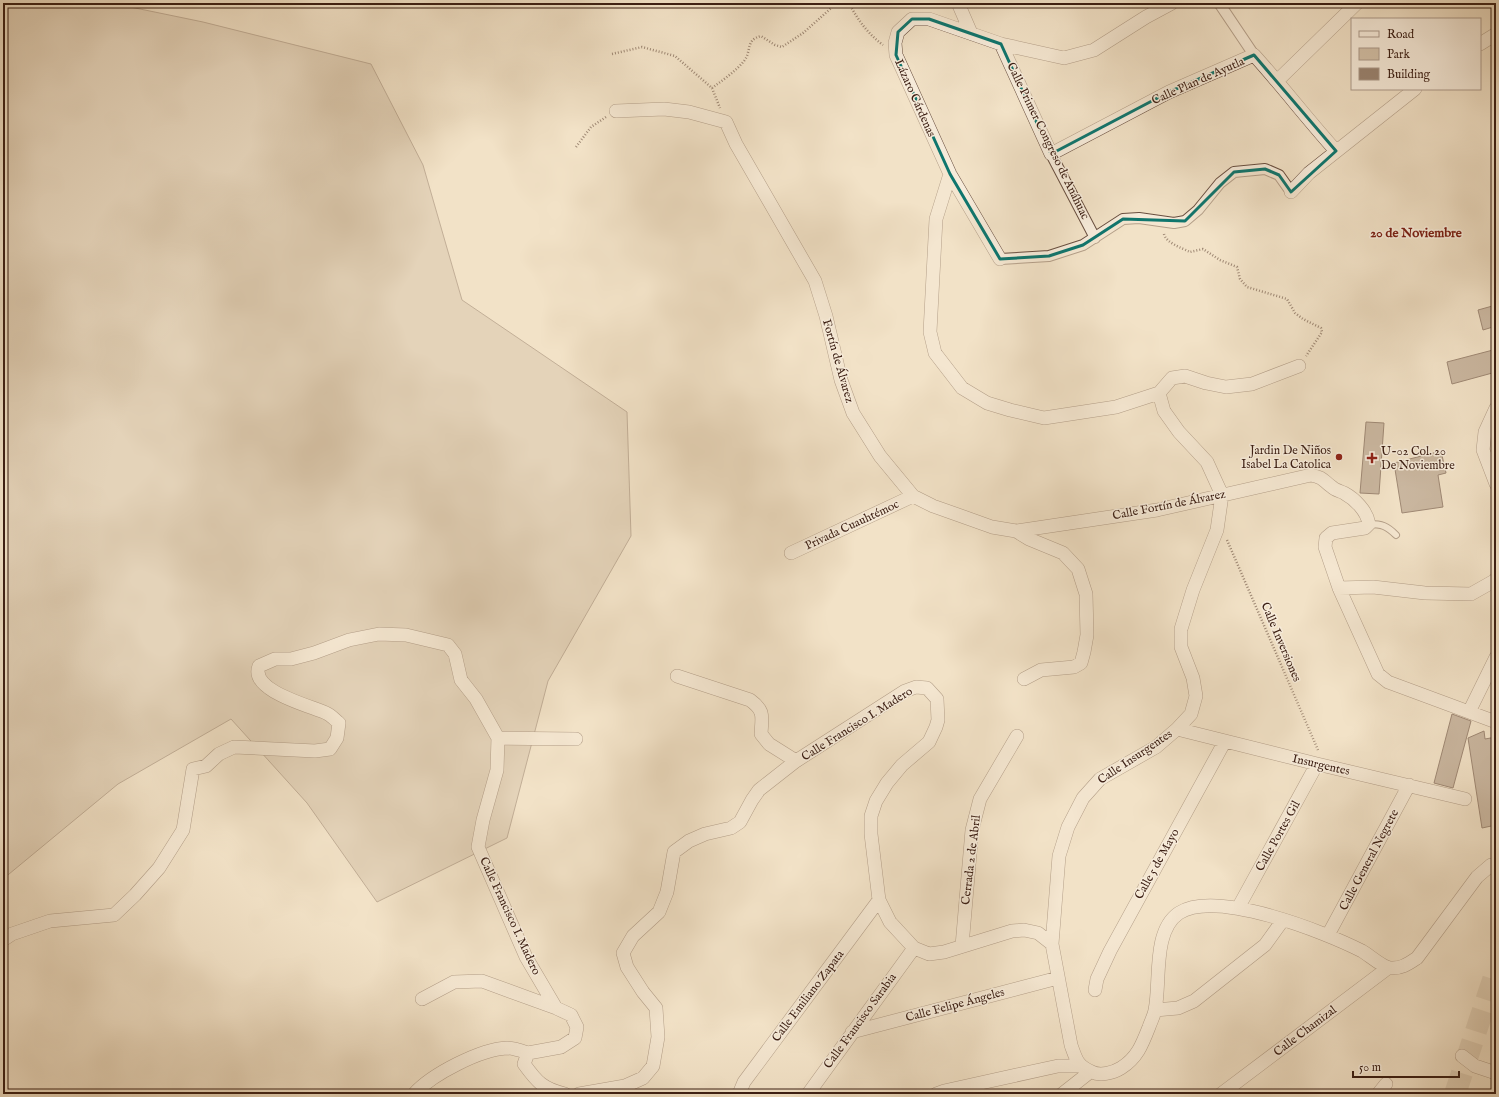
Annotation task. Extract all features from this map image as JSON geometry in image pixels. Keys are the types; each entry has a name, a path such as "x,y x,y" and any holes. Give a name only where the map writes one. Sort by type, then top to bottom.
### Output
{"street":[{"path":"958,3 971,33"},
{"name":"Lázaro Cárdenas","path":"1000,259 950,174 896,55 895,43 898,32 912,19 929,19 1001,44 1064,58 1094,50 1172,3"},
{"path":"1219,3 1254,55"},
{"path":"1277,81 1357,3"},
{"path":"1481,43 1496,34"},
{"name":"Calle Primer Congreso de Anáhuac","path":"1001,44 1051,154 1094,238"},
{"name":"Calle Plan de Ayutla","path":"1051,154 1169,92 1254,55 1336,151"},
{"path":"1000,259 1049,256 1083,245 1123,219 1138,218 1174,223 1185,221 1198,210 1220,183 1234,172 1265,169 1279,175 1291,192 1309,173 1414,90"},
{"path":"616,111 664,109 689,112 726,122"},
{"name":"Fortín de Álvarez","path":"726,122 736,144 815,281 826,316 841,380 853,413 880,456 913,496 932,506 992,527 1016,531"},
{"path":"950,174 936,219 930,332 935,353 962,388 987,403 1044,418 1116,407 1159,393 1172,378 1185,376 1206,383 1226,387 1252,384 1299,366"},
{"path":"1159,393 1164,411 1179,432 1207,462 1222,495"},
{"path":"1496,408 1485,432 1483,450 1496,484"},
{"name":"Calle Fortín de Álvarez","path":"1016,531 1157,510 1311,475 1322,477 1332,488 1344,493 1355,501 1368,518 1368,524"},
{"name":"Calle Insurgentes","path":"1085,1069 1076,1060 1071,1045 1052,944 1059,856 1068,827 1083,798 1100,779 1156,747 1177,729 1191,714 1196,696 1193,678 1181,647 1181,629 1192,590 1217,530 1222,495"},
{"name":"Privada Cuauhtémoc","path":"791,553 913,496"},
{"path":"1368,524 1365,528 1332,533 1326,538 1325,548 1339,588 1378,674 1388,682 1496,722"},
{"path":"1016,531 1028,539 1063,553 1078,569 1086,594 1087,634 1081,663 1074,667 1041,670 1024,679"},
{"path":"1339,588 1373,587 1425,593 1471,594 1496,579"},
{"path":"3,940 12,934 50,921 114,915 135,895 159,868 183,830 193,769 206,766 219,754 234,747 315,751 330,749 337,738 339,723 328,714 306,706 264,686 259,679 257,671 259,666 275,659 291,659 314,653 349,640 379,634 406,634 448,645 455,654 461,680 476,699 498,738 576,739"},
{"path":"1469,712 1496,657"},
{"name":"Calle Francisco I. Madero","path":"677,676 750,700 759,707 762,717 761,734 768,744 796,761"},
{"name":"Calle Francisco I. Madero","path":"578,1094 625,1086 643,1078 653,1066 658,1037 656,1008 643,992 627,966 623,953 633,936 659,912 667,892 674,852 689,841 731,828 740,822 752,800 760,790 796,761 905,691 916,687 928,688 937,699 938,720 936,727 929,742 902,765 886,783 876,801 872,816 871,834 879,900 890,922 914,948"},
{"name":"Insurgentes","path":"1177,729 1464,799"},
{"name":"Cerrada 2 de Abril","path":"962,946 972,830 980,799 1017,736"},
{"name":"Calle Francisco I. Madero","path":"498,738 497,770 483,820 478,847 526,957 556,1008 571,1016 578,1027 575,1038 560,1047 528,1053"},
{"name":"Calle 5 de Mayo","path":"1095,990 1097,979 1110,951 1224,741"},
{"name":"Calle Portes Gil","path":"1238,908 1317,764"},
{"name":"Calle General Negrete","path":"1328,935 1409,785"},
{"path":"936,1094 1058,1066 1085,1069 1096,1074 1114,1072 1129,1063 1141,1047 1155,1010 1163,936 1168,924 1179,913 1194,907 1215,906 1238,908 1264,913 1328,935 1362,951 1388,968 1404,967 1418,958 1478,877 1491,865 1496,864"},
{"name":"Calle Emiliano Zapata","path":"739,1094 744,1082 879,900"},
{"path":"1155,1010 1178,1008 1194,1001 1265,945 1283,920"},
{"path":"914,948 929,954 944,952 1012,932 1024,930 1038,933 1052,944"},
{"name":"Calle Francisco Sarabia","path":"808,1094 914,948"},
{"name":"Calle Chamizal","path":"1221,1094 1388,968"},
{"name":"Calle Felipe Ángeles","path":"852,1032 1058,978"},
{"path":"422,999 454,982 482,981 556,1008"},
{"path":"414,1094 444,1071 484,1052 508,1048 528,1053 524,1064 536,1081 551,1091 565,1094"},
{"path":"1462,1056 1475,1066 1496,1073"},
{"path":"1062,1094 1085,1069"}],"lane":[{"path":"1368,524 1378,524 1389,528 1396,535"}],"path":[{"path":"712,88 744,61 749,53 749,44 755,37 761,36 775,45 782,47 803,34 836,3"},
{"path":"849,3 857,18 877,41 896,55"},
{"path":"612,54 642,47 675,56 712,88 726,122"},
{"path":"576,147 591,127 616,111"},
{"path":"1174,223 1163,231 1165,237 1175,245 1190,252 1203,249 1220,260 1237,267 1240,278 1247,287 1288,299 1295,313 1321,328 1322,332 1299,366"},
{"name":"Calle Inversiones","path":"1217,530 1227,540 1320,755 1317,764"}],"highlighted area":[{"path":"912,19 929,19 1001,44 1051,154 1169,92 1254,55 1336,151 1291,192 1279,175 1265,169 1234,172 1185,221 1123,219 1083,245 1049,256 1000,259 950,174 896,55 898,32"}],"green space":[{"path":"3,3 111,3 203,22 371,64 423,165 462,300 627,412 631,536 548,681 507,838 377,902 307,803 231,719 118,784 3,879"}],"building":[{"path":"1496,305 1496,326 1483,330 1478,310"},
{"path":"1493,350 1496,360 1496,372 1452,384 1447,362"},
{"name":"U-02 Col. 20 De Noviembre","path":"1366,422 1384,423 1379,494 1360,493"},
{"path":"1441,451 1446,473 1438,475 1443,507 1402,513 1394,463"},
{"path":"1452,714 1471,721 1453,788 1434,783"},
{"path":"1484,731 1485,739 1496,737 1496,825 1482,828 1468,738"}],"tunnel":[{"path":"1455,1094 1496,971"}],"place":[{"name":"Jardin De Niños Isabel La Catolica","path":"1339,457"},
{"name":"U-02 Col. 20 De Noviembre","path":"1372,458"}],"district":[{"name":"20 de Noviembre","path":"1416,233"}]}
